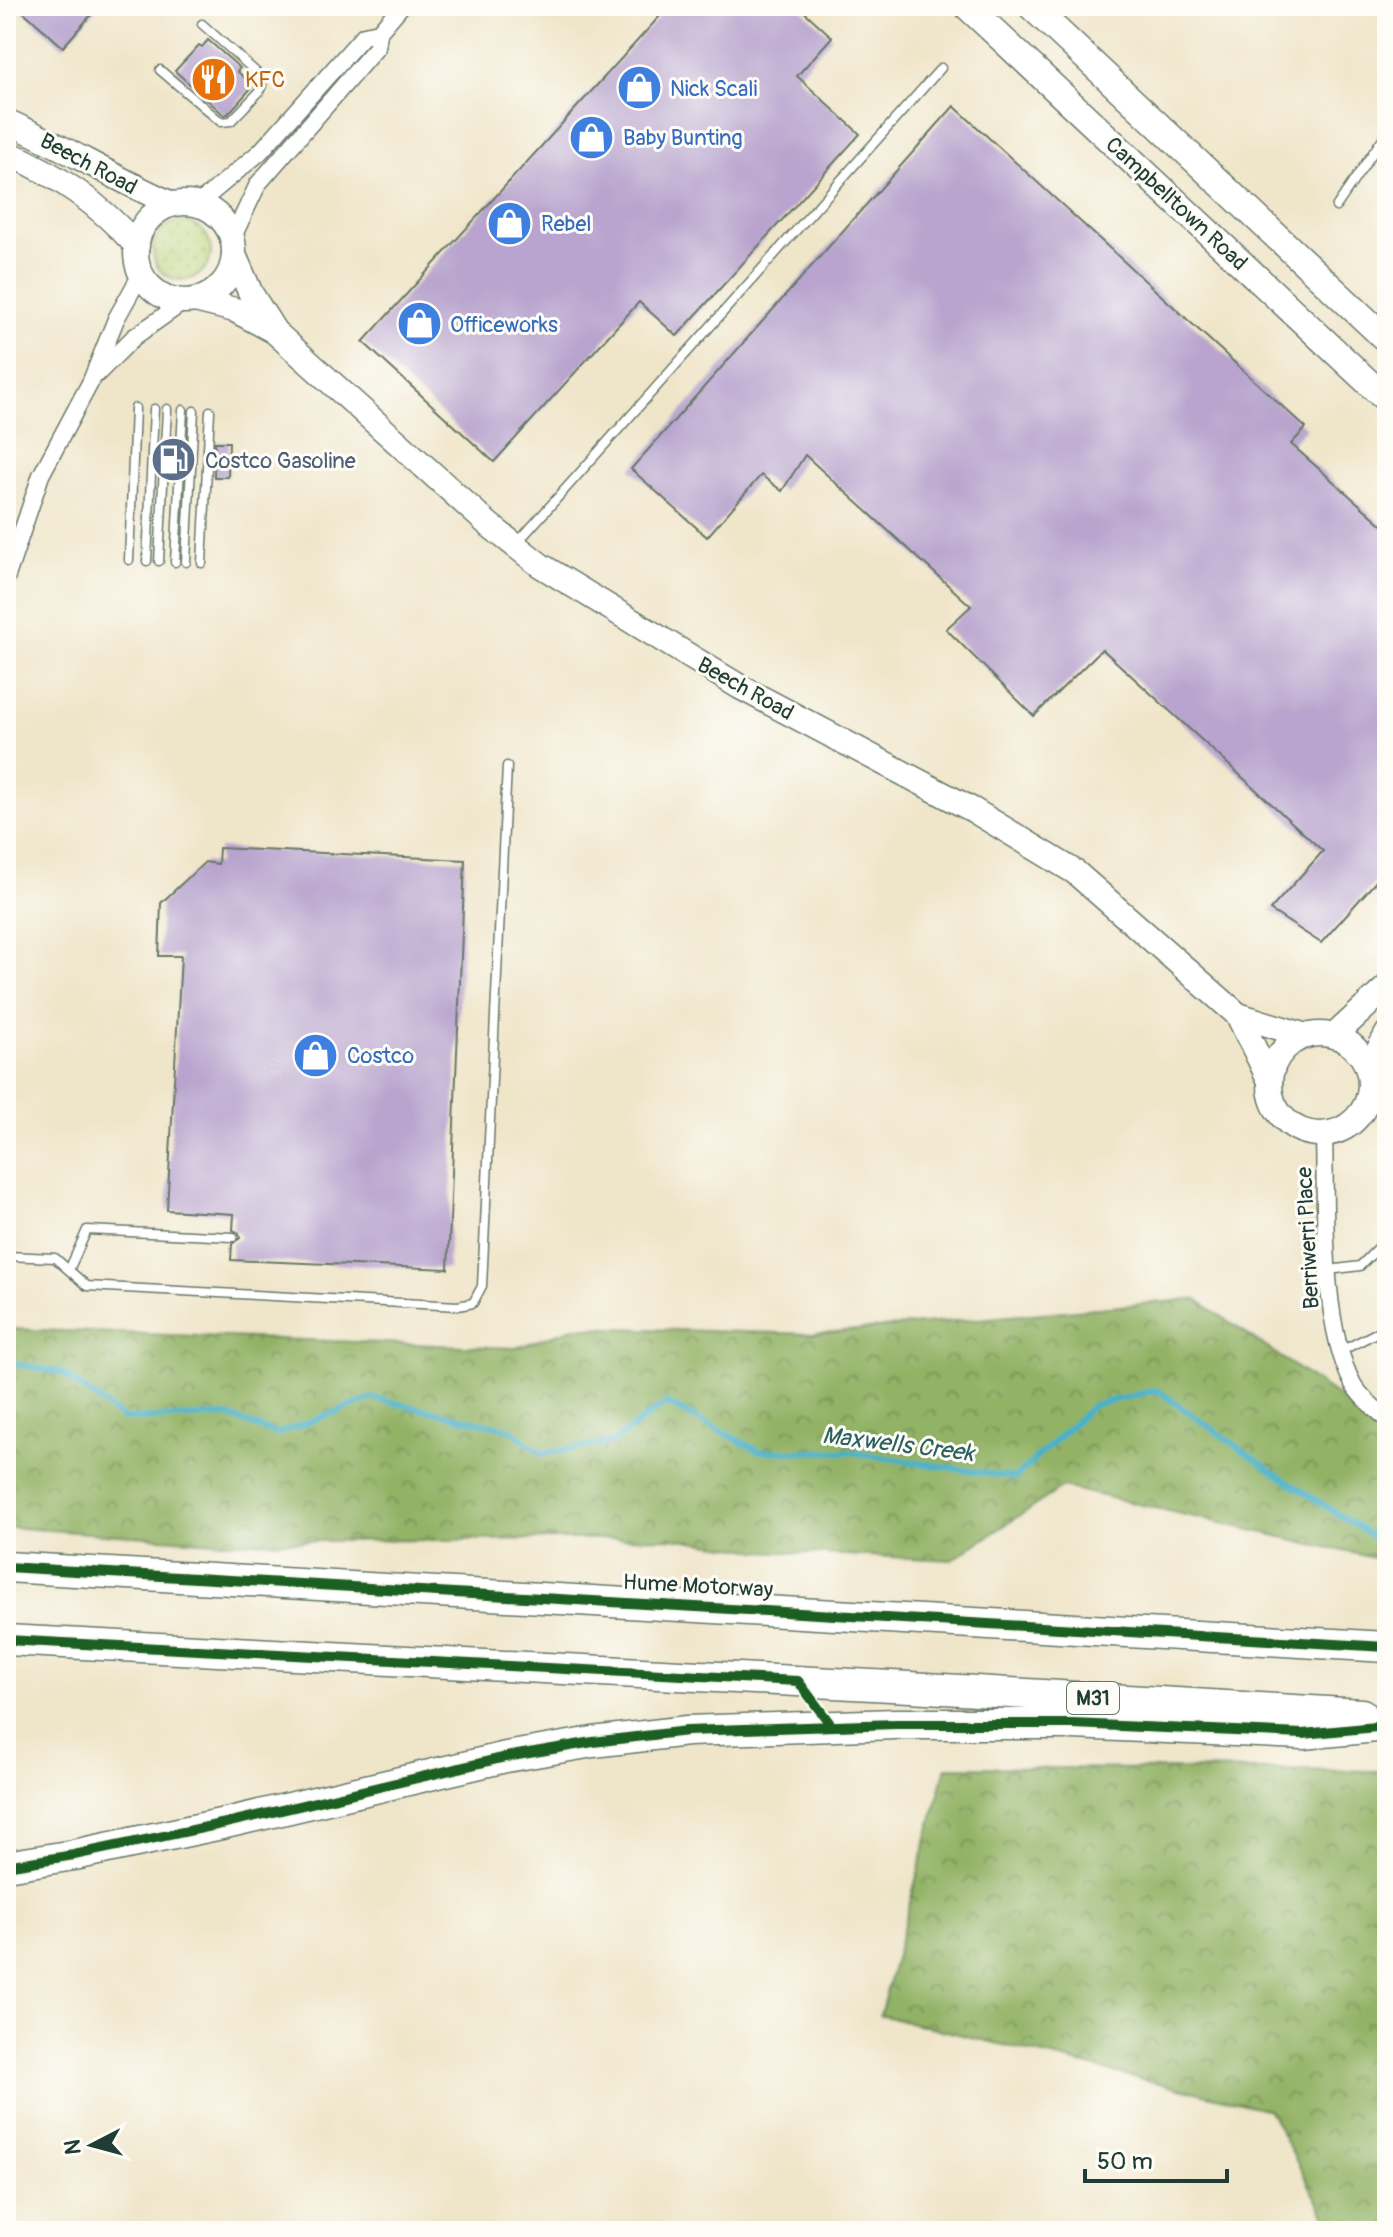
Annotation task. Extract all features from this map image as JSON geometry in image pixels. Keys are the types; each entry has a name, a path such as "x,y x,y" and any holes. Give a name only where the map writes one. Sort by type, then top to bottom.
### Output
{"highway":[{"name":"Hume Motorway","path":"6,1567 1387,1647"},
{"name":"M31","path":"6,1640 882,1685 1387,1715"},
{"path":"6,1866 226,1823 506,1757 593,1742 687,1731 857,1725 1073,1724 1303,1734 1387,1726"}],"main road":[{"name":"Campbelltown Road","path":"967,6 1387,400"},
{"name":"Campbelltown Road","path":"1031,6 1387,340"},
{"name":"Beech Road","path":"6,121 54,142 125,183 172,204"},
{"name":"Beech Road","path":"6,152 45,169 91,202 109,215 137,246"},
{"path":"172,204 198,204 213,212 225,224 233,247 228,275 222,284 214,292 190,301 160,294 141,274 136,256 138,236 151,217 172,204"},
{"name":"Beech Road","path":"233,247 251,294 274,331"},
{"name":"Beech Road","path":"190,301 235,310 274,331 540,565 740,687 973,810 1075,872 1238,1015 1270,1081"},
{"path":"1334,1036 1387,987"},
{"name":"Beech Road","path":"1238,1015 1306,1036"},
{"path":"1368,1070 1387,1034"},
{"path":"1306,1036 1334,1036 1349,1043 1361,1055 1368,1070 1368,1099 1351,1123 1338,1131 1324,1134 1307,1132 1285,1119 1272,1098 1270,1081 1273,1066 1292,1042 1306,1036"}],"street":[{"path":"233,247 258,184 377,47 379,32 401,6"},
{"path":"198,204 260,152 364,35 379,32"},
{"path":"6,579 41,475 91,381 116,319 141,274"},
{"path":"91,381 134,337 190,301"},
{"name":"Berriwerri Place","path":"1324,1134 1330,1300 1340,1351 1354,1386 1387,1419"}],"lane":[{"path":"160,70 221,122 231,121 259,92 262,85 256,72 202,24"},
{"path":"515,546 941,68"},
{"path":"1336,207 1387,132"},
{"path":"129,560 135,408"},
{"path":"147,561 154,409"},
{"path":"159,561 167,409"},
{"path":"175,562 183,410"},
{"path":"186,562 194,411"},
{"path":"202,563 210,411"},
{"path":"6,1256 55,1258 87,1286 458,1306 473,1303 482,1286 507,766"},
{"path":"69,1270 87,1230 233,1237"},
{"path":"1329,1270 1360,1266 1387,1239"},
{"path":"1340,1351 1378,1332"}],"green space":[{"path":"182,222 203,230 211,251 203,272 182,280 161,272 153,251 161,230"},
{"path":"1196,1299 1387,1430 1387,1561 1063,1487 952,1560 759,1551 672,1538 217,1542 6,1527 6,1326 10,1329 516,1348 576,1327 813,1334"},
{"path":"946,1767 1387,1771 1387,2231 1334,2231 1269,2110 880,2015"}],"building":[{"path":"17,6 99,6 63,47"},
{"path":"669,6 798,6 832,37 797,76 860,134 677,336 639,302 494,462 363,342"},
{"name":"KFC","path":"208,40 240,68 237,71 253,86 224,115 175,71 199,45 202,47"},
{"path":"954,106 1306,428 1291,444 1387,529 1387,869 1321,943 1270,910 1323,851 1102,649 1034,716 946,629 971,606 805,455 782,491 761,475 707,537 631,469"},
{"path":"215,442 229,442 228,477 214,477"},
{"name":"Costco","path":"219,848 465,860 448,1269 231,1260 232,1244 240,1238 239,1233 233,1230 234,1214 167,1210 181,956 159,956 161,903 205,862 218,864"}],"waterway":[{"name":"Maxwells Creek","path":"6,1362 63,1373 123,1419 227,1416 277,1434 373,1398 510,1429 542,1454 613,1442 666,1403 759,1451 850,1452 1015,1478 1093,1405 1157,1390 1275,1473 1387,1546"}],"cycle path":[{"path":"6,1567 1387,1647"},
{"path":"6,1640 798,1681 831,1725"},
{"path":"6,1866 226,1823 506,1757 593,1742 687,1731 896,1724 1073,1724 1303,1734 1387,1726"}],"place":[{"name":"KFC","path":"214,79"},
{"name":"Nick Scali","path":"639,88"},
{"name":"Baby Bunting","path":"592,137"},
{"name":"Rebel","path":"510,223"},
{"name":"Officeworks","path":"419,324"},
{"name":"Costco Gasoline","path":"174,460"},
{"name":"Costco","path":"316,1055"}]}
